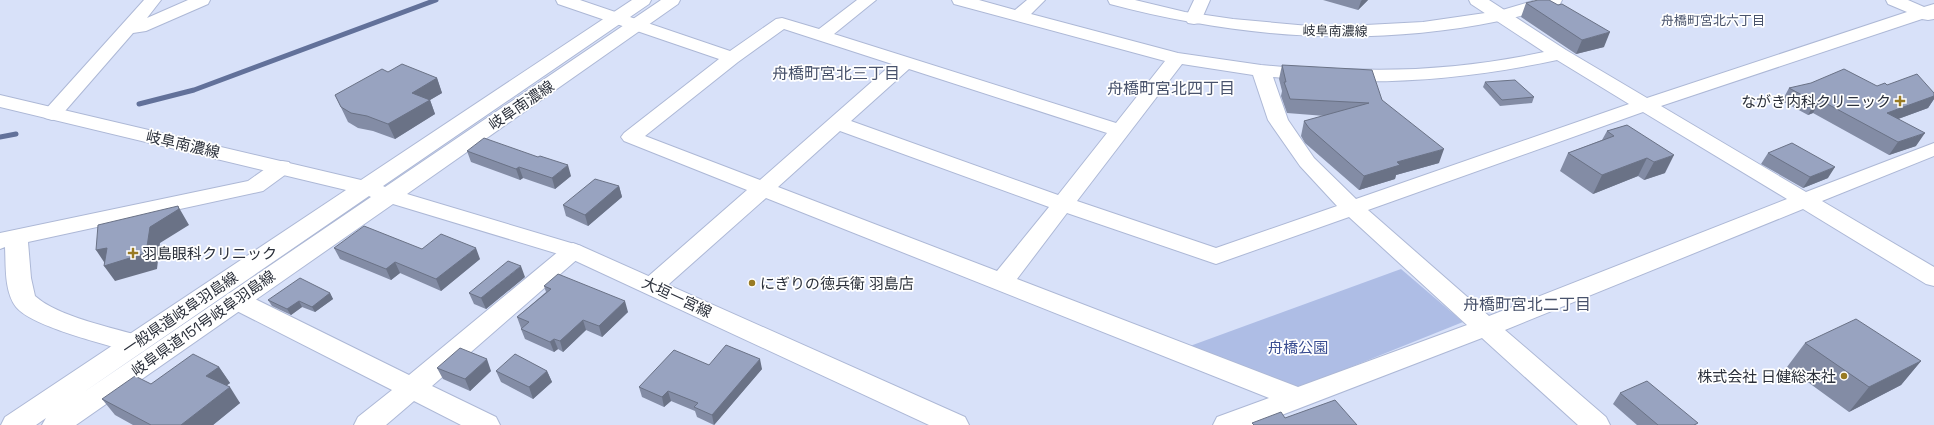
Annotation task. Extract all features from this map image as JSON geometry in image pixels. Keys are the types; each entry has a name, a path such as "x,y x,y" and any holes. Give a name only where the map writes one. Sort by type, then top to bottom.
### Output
{"street":[{"path":"52,114 154,0"},
{"path":"128,28 140,27 202,0"},
{"path":"564,0 732,58"},
{"name":"岐阜南濃線","path":"366,188 643,0"},
{"name":"岐阜南濃線","path":"0,102 282,167 390,194 637,26 672,0"},
{"path":"822,35 868,0"},
{"path":"960,0 1177,58 1261,71 1365,76 1412,76 1518,63 1560,54"},
{"path":"1018,16 1037,0"},
{"name":"岐阜南濃線","path":"1116,0 1194,19 1292,30 1367,32 1438,26 1500,16 1554,0"},
{"path":"1194,19 1202,0"},
{"path":"1477,0 1560,54 1934,278"},
{"path":"1894,0 1930,13"},
{"path":"836,124 1216,256 1645,105 1930,13"},
{"path":"1120,131 782,23 732,58 631,137 1298,398"},
{"path":"1001,283 1177,58"},
{"path":"652,286 906,62"},
{"path":"1261,71 1278,120 1307,162 1353,209 1484,328 1596,425"},
{"path":"1227,425 1484,328 1934,149"},
{"path":"135,344 41,314 26,303 20,289 8,240 255,186 282,167"},
{"name":"一般県道岐阜羽島線","path":"15,425 366,188"},
{"name":"大垣一宮線","path":"390,194 573,250 954,425"},
{"name":"岐阜県道151号岐阜羽島線","path":"56,425 390,194"},
{"path":"368,425 573,250"},
{"path":"236,300 486,425"}],"green space":[{"name":"舟橋公園","path":"1401,269 1463,322 1296,389 1190,346"}],"building":[{"path":"1538,0 1549,0 1558,5 1562,4 1610,32 1582,40 1526,3"},
{"path":"402,64 437,78 412,93 430,100 388,124 367,116 351,113 341,107 335,95 382,69 388,72"},
{"path":"1282,65 1372,70 1382,100 1444,149 1397,162 1400,165 1364,176 1309,128 1304,121 1369,103 1290,99 1284,82 1286,82"},
{"path":"1844,69 1877,86 1885,83 1887,85 1917,74 1934,93 1934,96 1887,113 1925,133 1898,142 1820,100 1815,102 1789,88 1811,83"},
{"path":"1515,80 1534,97 1502,100 1485,82"},
{"path":"1627,125 1674,155 1654,162 1647,158 1602,175 1568,153 1614,136 1607,131"},
{"path":"484,138 538,157 540,156 568,165 552,178 519,167 516,169 467,151"},
{"path":"1792,143 1835,167 1810,177 1768,153"},
{"path":"595,179 619,186 585,215 563,205"},
{"path":"178,206 179,209 150,227 146,253 104,266 107,248 96,250 98,225"},
{"path":"364,226 422,249 441,234 476,248 436,279 395,262 386,269 334,248"},
{"path":"508,261 521,266 481,298 469,293"},
{"path":"558,274 625,301 599,326 583,320 560,341 554,339 550,342 521,329 529,322 517,317 551,289 544,286"},
{"path":"300,278 330,293 312,307 299,301 287,309 268,300"},
{"path":"1856,319 1921,361 1869,387 1805,343"},
{"path":"726,345 760,359 712,415 694,407 698,403 668,391 662,397 639,387 674,350 709,365"},
{"path":"460,348 487,359 465,379 437,368"},
{"path":"193,354 219,367 206,376 230,387 181,425 151,425 102,399 135,376 151,384"},
{"path":"515,354 547,371 529,387 496,371"},
{"path":"1647,381 1698,423 1694,425 1658,425 1620,393"},
{"path":"1335,400 1357,425 1254,425 1252,423 1281,412 1285,418"}],"waterway":[{"path":"139,104 194,90 436,0"},
{"path":"0,137 16,134"}],"place":[{"name":"ながき内科クリニック","path":"1900,101"},
{"name":"羽島眼科クリニック","path":"133,253"},
{"name":"にぎりの徳兵衛 羽島店","path":"752,283"},
{"name":"株式会社 日健総本社","path":"1844,376"}],"district":[{"name":"舟橋町宮北六丁目","path":"1713,20"},
{"name":"舟橋町宮北三丁目","path":"836,73"},
{"name":"舟橋町宮北四丁目","path":"1171,88"},
{"name":"舟橋町宮北二丁目","path":"1527,304"}]}
